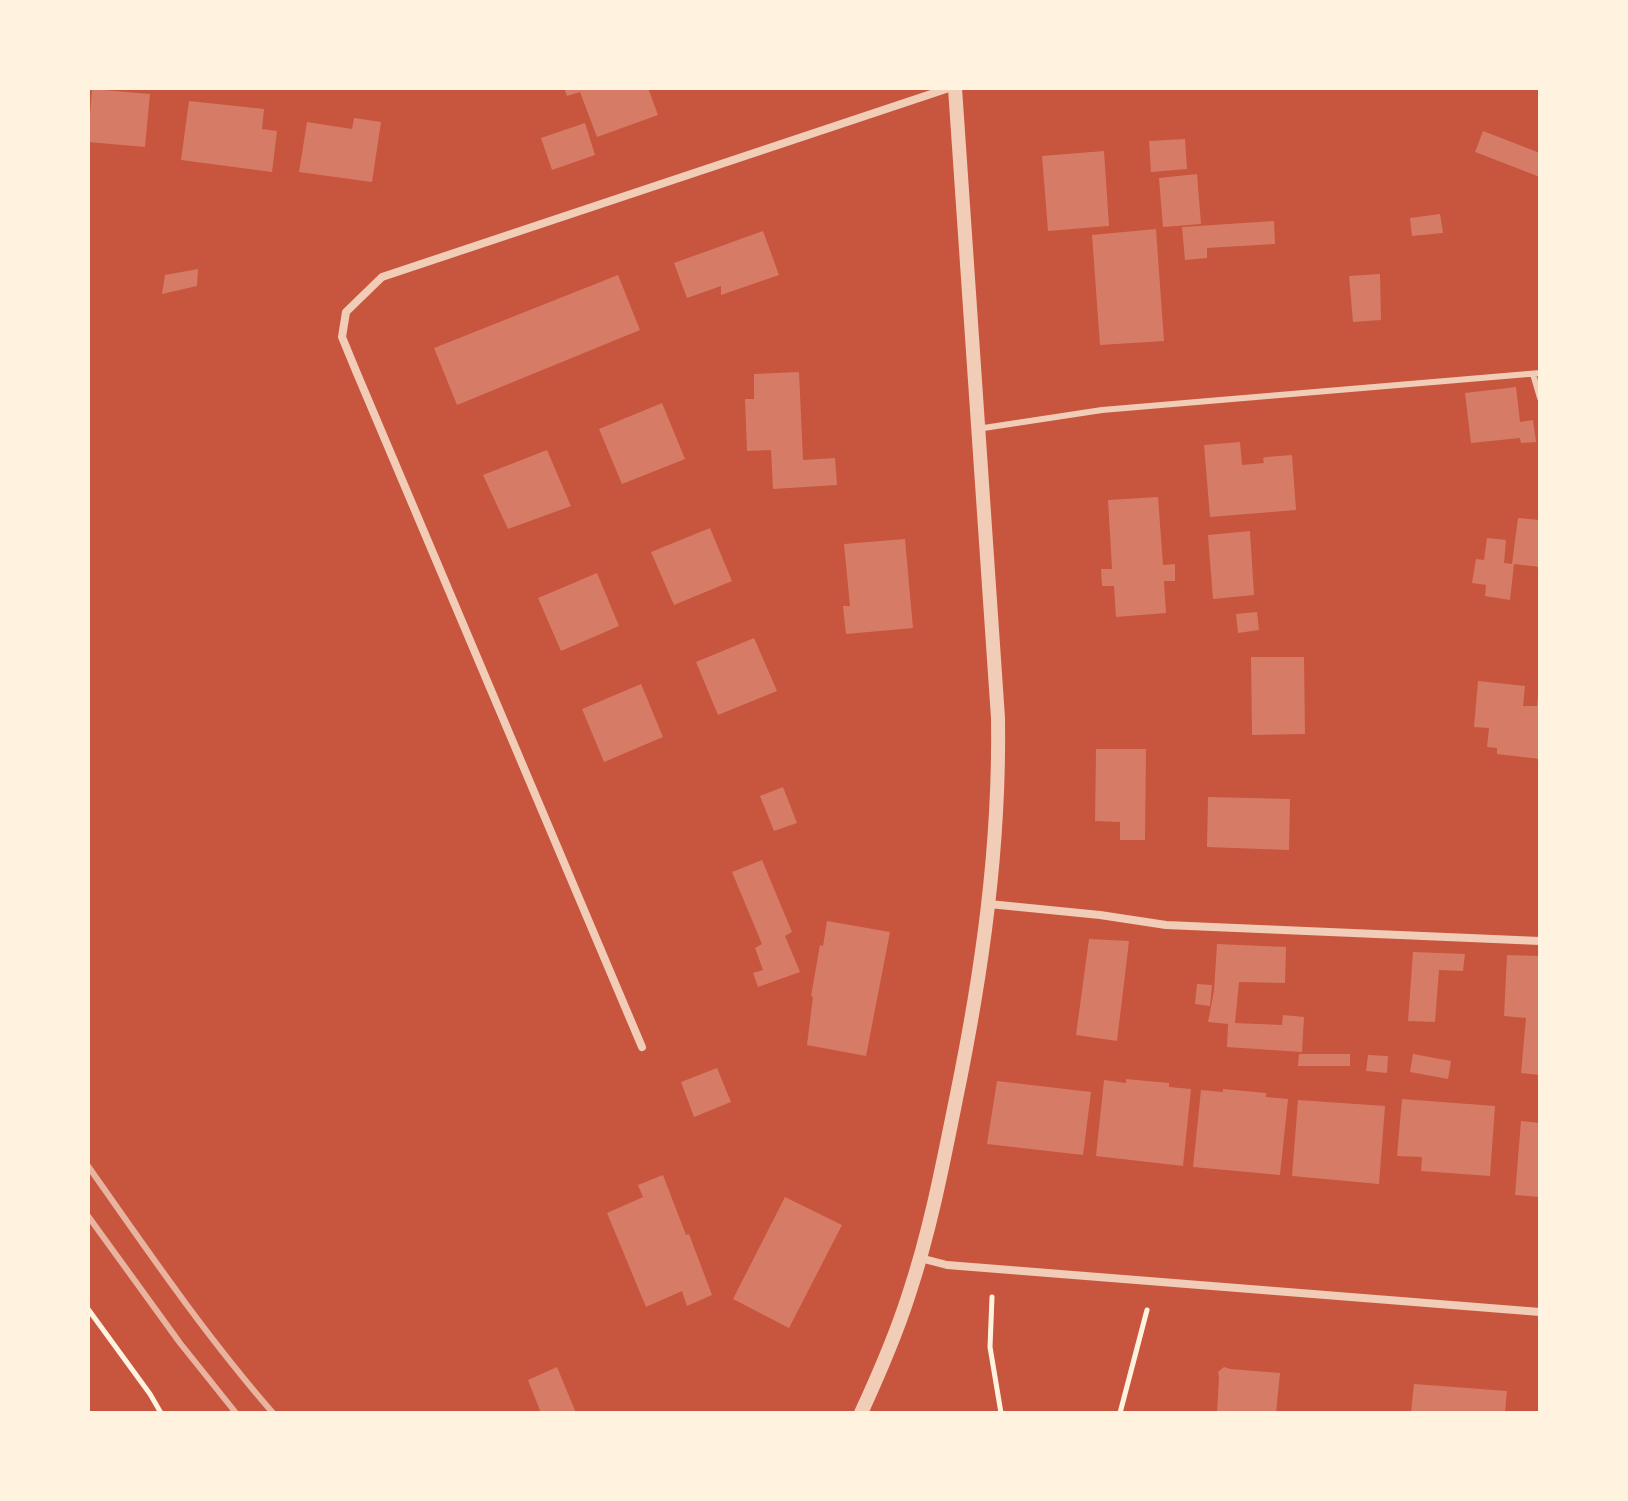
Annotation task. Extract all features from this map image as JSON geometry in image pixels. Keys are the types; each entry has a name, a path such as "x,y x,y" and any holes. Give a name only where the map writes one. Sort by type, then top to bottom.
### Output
{"street":[{"path":"642,1047 342,337 346,312 382,277 952,88 998,718 996,819 989,904 967,1045 949,1132 920,1258 900,1322 861,1413"},
{"path":"989,904 1166,925 1540,941"},
{"path":"920,1258 959,1266 1540,1312"}],"lane":[{"path":"977,429 1102,410 1537,373 1540,398"}],"path":[{"path":"992,1297 990,1347 1001,1413"},
{"path":"88,1309 161,1413"},
{"path":"1120,1413 1147,1310"}],"building":[{"path":"564,88 648,88 658,115 597,137 580,92 567,96"},
{"path":"92,89 150,94 145,147 88,142"},
{"path":"189,101 264,109 262,129 277,131 272,172 181,160"},
{"path":"354,118 381,122 372,182 299,172 307,122 352,129"},
{"path":"585,123 595,155 552,170 541,138"},
{"path":"1483,131 1540,153 1540,177 1475,152"},
{"path":"1185,139 1187,169 1151,172 1149,141"},
{"path":"1104,151 1109,226 1048,231 1042,156"},
{"path":"1197,174 1201,224 1163,227 1159,178"},
{"path":"1440,214 1443,233 1412,236 1410,218"},
{"path":"1274,221 1275,244 1207,248 1207,258 1185,260 1182,227"},
{"path":"1156,229 1164,341 1100,345 1092,235"},
{"path":"763,231 779,275 721,295 721,286 687,298 674,263"},
{"path":"198,269 197,286 162,294 165,275"},
{"path":"1380,274 1381,320 1353,322 1349,276"},
{"path":"618,275 640,330 457,405 434,348"},
{"path":"799,372 803,460 835,458 837,485 773,489 771,450 747,451 745,399 754,399 754,374"},
{"path":"1516,387 1520,422 1533,420 1536,442 1521,443 1520,438 1471,443 1465,393"},
{"path":"662,403 685,459 622,484 599,429"},
{"path":"1240,442 1242,465 1264,463 1263,458 1266,457 1292,455 1296,510 1210,517 1204,445"},
{"path":"547,450 571,506 508,529 483,475"},
{"path":"1158,497 1163,565 1175,564 1175,581 1164,581 1166,613 1116,617 1114,586 1102,586 1101,569 1112,569 1108,500"},
{"path":"1518,518 1540,520 1540,567 1514,564 1510,600 1485,596 1486,585 1472,583 1476,559 1484,560 1487,538 1506,540 1504,563 1512,564"},
{"path":"710,528 732,581 674,605 651,552"},
{"path":"1250,531 1254,595 1213,599 1208,535"},
{"path":"905,539 913,628 846,634 843,606 850,606 844,544"},
{"path":"597,573 619,626 561,651 538,598"},
{"path":"1257,612 1259,630 1238,633 1236,614"},
{"path":"754,638 777,691 718,715 696,662"},
{"path":"1251,657 1304,657 1305,734 1252,735"},
{"path":"1478,681 1525,686 1523,706 1537,706 1540,696 1540,759 1497,754 1497,748 1487,747 1489,728 1474,727"},
{"path":"641,684 663,737 604,762 582,709"},
{"path":"1096,749 1146,749 1145,840 1120,840 1120,822 1095,821"},
{"path":"783,787 797,823 774,831 760,796"},
{"path":"1208,797 1290,799 1289,850 1207,847"},
{"path":"762,860 792,932 785,936 800,972 758,987 753,973 763,970 755,948 762,944 732,872"},
{"path":"827,921 890,932 866,1056 807,1045 811,996"},
{"path":"1089,939 1129,941 1117,1041 1076,1035"},
{"path":"1217,944 1286,947 1285,983 1239,982 1235,1023 1282,1025 1283,1015 1304,1017 1302,1052 1227,1047 1228,1024 1208,1022 1214,991"},
{"path":"1413,952 1465,954 1463,971 1439,970 1435,1022 1408,1021"},
{"path":"1507,955 1540,956 1540,1075 1521,1073 1526,1018 1504,1016"},
{"path":"1197,984 1212,985 1210,1006 1195,1004"},
{"path":"1299,1054 1350,1054 1350,1066 1298,1066"},
{"path":"1413,1054 1451,1061 1448,1079 1410,1072"},
{"path":"1368,1055 1388,1056 1387,1073 1366,1071"},
{"path":"717,1068 731,1102 694,1117 681,1082"},
{"path":"1126,1079 1169,1083 1169,1087 1191,1089 1183,1166 1096,1156 1104,1080 1126,1083"},
{"path":"997,1081 1091,1092 1083,1155 987,1144"},
{"path":"1223,1089 1266,1093 1266,1097 1288,1099 1280,1175 1193,1167 1201,1090 1223,1092"},
{"path":"1402,1099 1495,1106 1490,1176 1421,1171 1422,1157 1397,1156"},
{"path":"1298,1100 1385,1106 1379,1184 1292,1176"},
{"path":"1521,1121 1540,1123 1540,1197 1515,1195"},
{"path":"663,1175 712,1295 687,1306 682,1291 646,1307 607,1213 643,1197 638,1185"},
{"path":"785,1197 842,1225 789,1328 733,1299"},
{"path":"557,1367 576,1413 541,1413 528,1380"},
{"path":"1224,1367 1280,1373 1276,1413 1217,1413 1218,1372"},
{"path":"1414,1384 1507,1391 1505,1413 1411,1413"}],"railway":[{"path":"88,1166 200,1323 273,1413"},
{"path":"88,1216 180,1343 236,1413"}]}
